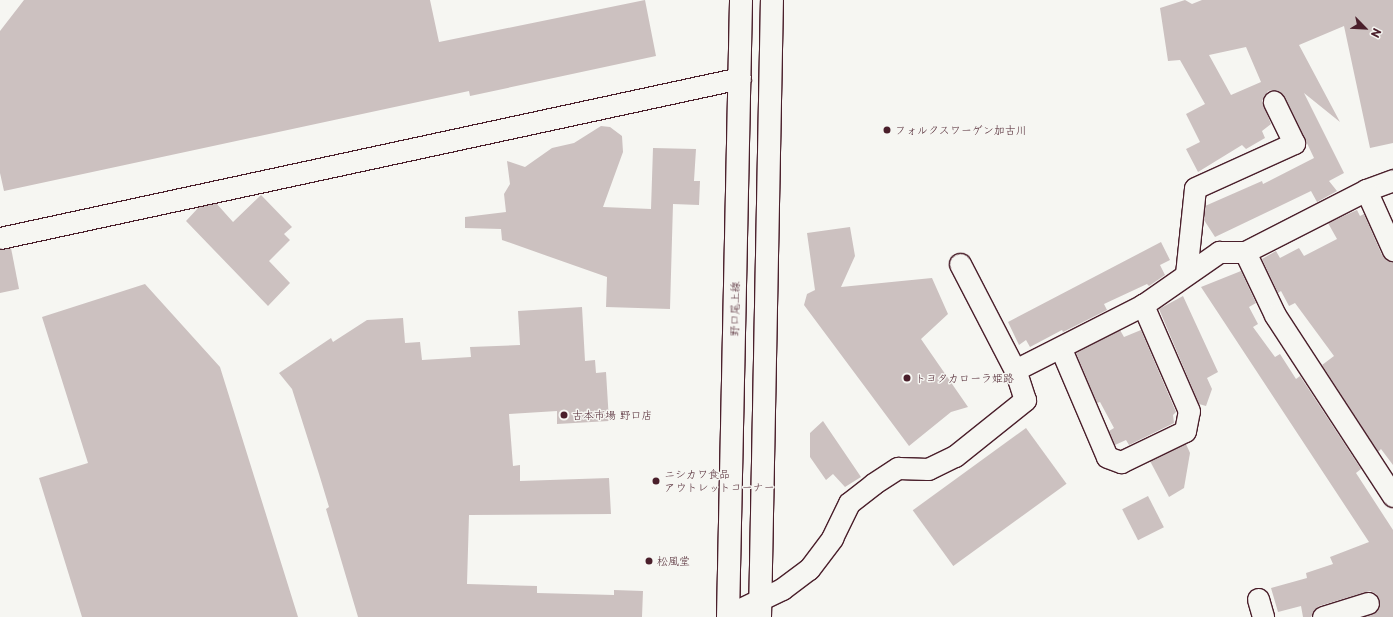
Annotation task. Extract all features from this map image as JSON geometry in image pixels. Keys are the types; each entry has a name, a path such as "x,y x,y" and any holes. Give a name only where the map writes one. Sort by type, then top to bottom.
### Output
{"main road":[{"name":"野口尾上線","path":"728,616 741,0"},
{"path":"761,608 772,0"}],"street":[{"path":"0,238 740,78"},
{"path":"1186,274 1195,188 1294,143 1274,102"},
{"path":"1015,370 1061,349 1143,305 1219,252 1244,252 1366,190 1393,180"},
{"path":"1366,190 1393,250"},
{"path":"1244,252 1275,315 1393,496"},
{"path":"728,616 761,608 808,569 832,538 848,503 873,484 898,468 928,469 955,456 1025,400 1015,370 960,264"},
{"path":"1061,349 1107,457 1121,462 1185,431 1189,412 1143,305"},
{"path":"1323,617 1368,603"}],"building":[{"path":"24,0 430,0 439,42 645,0 656,56 470,96 469,91 4,191 0,173 0,31"},
{"path":"1185,0 1192,4 1202,0 1393,0 1393,143 1370,148 1344,26 1299,45 1340,122 1304,93 1344,173 1329,181 1337,191 1317,202 1311,191 1215,237 1204,220 1205,206 1262,181 1263,184 1314,158 1285,97 1274,90 1268,91 1262,101 1271,124 1262,131 1265,138 1246,149 1242,145 1198,172 1186,149 1200,142 1186,114 1205,104 1180,60 1168,61 1160,8","holes":["1246,47 1261,82 1231,95 1209,55"]},
{"path":"601,126 610,127 622,136 623,152 603,207 651,209 653,148 696,149 694,181 700,181 699,205 673,204 670,309 606,307 607,277 502,240 501,229 465,228 465,217 506,212 504,194 510,184 507,161 525,167 552,148 574,143"},
{"path":"261,195 292,227 284,234 290,240 269,261 290,283 268,306 186,221 199,207 216,203 233,222"},
{"path":"1357,210 1360,216 1364,214 1382,255 1393,262 1393,465 1381,449 1378,452 1322,365 1334,356 1295,303 1289,306 1281,291 1278,293 1262,259 1276,251 1280,258 1299,248 1304,256 1337,239 1328,223"},
{"path":"850,227 855,256 841,287 932,278 948,314 921,339 968,407 951,412 909,446 804,305 807,294 815,290 807,233"},
{"path":"1161,242 1170,260 1160,265 1165,275 1149,286 1147,284 1104,304 1107,310 1063,332 1062,330 1030,347 1026,340 1019,345 1008,322"},
{"path":"11,248 19,289 0,293 0,250"},
{"path":"1241,271 1256,303 1249,307 1258,324 1253,327 1275,357 1280,354 1296,379 1300,376 1361,469 1356,473 1393,530 1393,617 1363,617 1380,606 1376,594 1370,591 1319,606 1311,617 1303,617 1301,606 1278,612 1271,588 1307,578 1306,573 1333,564 1330,557 1369,542 1201,287"},
{"path":"145,284 220,367 298,617 82,617 39,478 88,463 42,317"},
{"path":"1183,296 1218,372 1207,378 1212,389 1206,406 1199,404 1159,309"},
{"path":"582,307 585,361 595,360 596,373 606,372 609,421 557,424 557,411 509,414 513,466 520,465 520,481 609,478 611,514 469,515 467,584 537,586 537,593 614,595 614,590 643,591 642,617 358,617 326,509 329,507 292,389 279,373 331,338 333,342 367,320 403,318 405,343 420,342 422,360 471,357 470,347 520,345 518,311"},
{"path":"1120,330 1124,337 1141,330 1176,412 1173,415 1174,423 1129,445 1126,440 1115,445 1109,431 1114,428 1100,402 1097,403 1076,353"},
{"path":"823,421 861,477 845,487 833,474 826,480 810,457 810,433"},
{"path":"1026,428 1067,484 953,566 913,510"},
{"path":"1186,444 1190,453 1184,488 1169,497 1150,461"},
{"path":"1148,496 1164,527 1138,540 1122,509"}],"place":[{"name":"フォルクスワーゲン加古川","path":"887,130"},
{"name":"トヨタカローラ姫路","path":"907,378"},
{"name":"古本市場 野口店","path":"564,415"},
{"name":"ニシカワ食品 アウトレットコーナー","path":"656,481"},
{"name":"松風堂","path":"649,561"}]}
